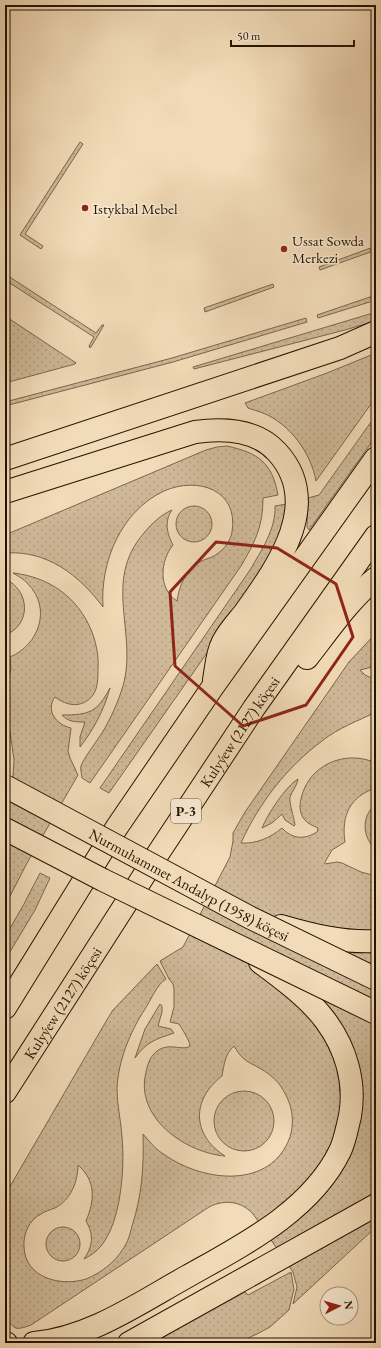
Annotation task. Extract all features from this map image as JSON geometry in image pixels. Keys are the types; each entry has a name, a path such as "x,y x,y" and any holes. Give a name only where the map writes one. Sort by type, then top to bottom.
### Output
{"main road":[{"path":"5,459 340,348 376,332"},
{"path":"5,492 195,432 214,429 244,433 259,438 273,448 282,457 294,482 297,497 294,525 279,561 222,644 212,688"},
{"path":"5,1008 117,827 212,688 376,458"},
{"name":"Kulyýew (2127) köçesi","path":"5,1092 159,852 254,708 376,536"},
{"path":"254,708 289,680 343,611 364,588 376,578"},
{"name":"Nurmuhammet Andalyp (1958) köçesi","path":"5,786 249,917 376,979"},
{"name":"Nurmuhammet Andalyp (1958) köçesi","path":"5,829 103,880 376,1013"},
{"path":"249,917 307,934 355,941 376,941"},
{"path":"34,1343 78,1334 116,1316 240,1247 274,1224 301,1202 331,1167 340,1150 347,1129 353,1094 349,1071 343,1051 324,1019 308,1002 288,984 238,945"},
{"path":"129,1343 376,1205"}],"highlighted area":[{"path":"216,542 277,548 336,584 353,637 306,705 243,726 175,666 170,592"}],"shaded area":[{"path":"80,142 83,144 25,234 43,246 41,249 20,235"},
{"path":"376,246 376,250 320,270 319,267"},
{"path":"5,274 96,333 102,325 104,325 91,347 90,348 89,346 94,337 5,280"},
{"path":"273,284 274,287 205,312 204,308"},
{"path":"376,295 376,300 318,318 317,315"},
{"path":"373,313 375,321 345,330 194,369 193,367"},
{"path":"5,316 76,363 5,383"},
{"path":"306,318 307,322 173,362 5,406 5,402 172,358"},
{"path":"376,353 376,397 316,481 304,450 290,432 273,418 248,408 245,403 327,373"},
{"path":"376,415 376,436 309,530 307,527 308,498 319,495"},
{"path":"227,446 247,452 262,461 272,474 278,495 263,498 260,526 241,566 90,783 82,778 81,766 108,722 117,704 123,686 127,646 123,608 123,589 125,570 132,551 150,526 160,517 172,510 168,519 167,528 173,545 165,559 163,574 167,589 171,596 177,601 181,585 193,566 219,553 229,540 232,532 232,518 229,506 223,497 213,490 202,486 190,485 164,491 149,500 136,511 116,540 105,573 103,607 94,595 73,575 61,567 48,560 35,556 20,553 5,553 5,535 206,450"},
{"path":"287,504 282,533 258,580 109,793 100,788 250,570 270,531 275,515 275,506"},
{"path":"198,506 207,511 211,517 211,531 207,537 198,542 190,542 181,537 177,531 176,520 181,511 187,507"},
{"path":"13,573 26,575 50,584 61,591 79,609 92,632 95,641 98,659 98,675 95,692 84,702 74,705 55,697 52,702 51,707 54,717 61,724 71,728 68,751 78,775 27,863 5,906 5,787 13,777 14,760 10,732 5,716 5,683 9,677 11,669 10,657 28,644 35,635 39,625 40,614 39,604 35,594 25,581"},
{"path":"5,579 13,584 19,591 23,599 24,607 20,624 14,630 5,635"},
{"path":"376,633 376,666 360,670 365,675 376,680 376,712 328,736 297,762 265,800 241,843 263,840 282,828 286,832 298,837 312,835 317,832 318,828 308,823 303,818 300,807 305,787 311,777 320,769 340,759 364,759 376,763 376,788 360,796 349,808 344,824 345,842 332,850 325,864 337,862 342,863 361,872 376,876 376,1227 293,1304 297,1287 293,1272 256,1218 247,1208 241,1205 229,1202 216,1204 209,1207 31,1325 16,1328 5,1318 5,1195 113,1010 157,964 166,979 157,988 134,1027 122,1057 118,1078 117,1095 122,1137 123,1164 117,1209 108,1236 93,1254 84,1259 91,1245 89,1226 86,1221 91,1206 92,1191 88,1178 78,1165 75,1184 69,1195 61,1205 44,1212 33,1220 26,1232 24,1247 26,1258 31,1266 37,1273 46,1278 66,1282 86,1279 97,1274 116,1258 128,1241 138,1203 143,1169 143,1134 159,1151 181,1164 198,1171 216,1175 235,1176 252,1173 268,1166 281,1154 290,1137 292,1131 292,1113 286,1095 277,1081 268,1073 245,1060 234,1046 227,1056 222,1076 212,1085 205,1096 201,1106 200,1117 201,1128 206,1138 214,1148 225,1156 210,1154 181,1141 168,1132 157,1120 149,1107 145,1093 145,1077 149,1062 154,1054 164,1048 183,1048 190,1046 179,1024 170,1022 174,1007 174,989 173,984 160,961 183,947 230,857 233,833 245,812 349,662"},
{"path":"110,688 98,719 80,747 80,737 85,722 75,722 62,715 86,713 92,710 101,702"},
{"path":"298,779 290,797 295,825 294,826 285,820 282,814 272,823 262,828 277,801"},
{"path":"376,804 376,850 368,840 365,827 367,815"},
{"path":"40,873 50,878 35,910 5,960 5,937"},
{"path":"160,1004 162,1006 162,1012 158,1026 171,1029 174,1033 162,1037 147,1045 135,1058 145,1029"},
{"path":"238,1091 250,1091 261,1096 269,1104 274,1115 272,1133 261,1146 250,1151 238,1151 227,1146 219,1138 214,1127 214,1115 219,1104 227,1096"},
{"path":"66,1227 73,1229 78,1234 80,1244 78,1254 73,1259 60,1261 53,1259 48,1254 46,1241 48,1234 53,1229"},
{"path":"291,1272 294,1289 289,1310 270,1327 257,1334 237,1343 153,1343 245,1292 248,1295"}],"place":[{"name":"Istykbal Mebel","path":"85,208"},
{"name":"Ussat Sowda Merkezi","path":"284,249"}]}
